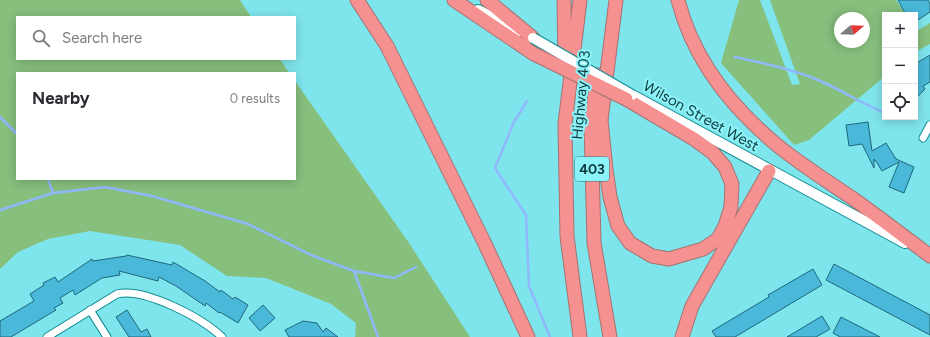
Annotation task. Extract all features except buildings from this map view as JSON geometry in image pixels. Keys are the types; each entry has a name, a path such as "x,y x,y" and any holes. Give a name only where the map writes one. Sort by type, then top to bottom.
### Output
{"highway":[{"path":"357,0 388,46 485,244 528,337"},
{"path":"454,0 534,54 629,97 694,139 713,153 725,167 732,184 731,207 726,226 718,239 703,248 669,260 652,256 630,243 618,226 610,197 601,120 616,0"},
{"path":"487,0 533,38"},
{"path":"564,0 565,124"},
{"name":"Highway 403","path":"580,0 565,124 567,236 580,337"},
{"name":"Highway 403","path":"608,0 591,122 594,243 610,337"},
{"path":"678,0 696,49 718,84 745,116 778,146 864,206 930,257"},
{"path":"682,337 692,306 769,171"}],"main road":[{"name":"Wilson Street West","path":"458,0 592,70 629,97 930,257"}],"street":[{"path":"923,138 930,126"},
{"path":"47,337 117,294 128,293 169,304 209,327 222,337"},
{"path":"90,310 107,337"}],"green space":[{"path":"0,0 240,0 250,16 16,16 16,60 281,60 288,72 16,72 16,180 296,180 296,82 409,243 470,337 355,337 356,323 331,304 266,278 227,276 180,245 90,231 48,239 18,252 0,269"},
{"path":"739,0 760,0 792,85 800,84 770,0 896,0 904,12 882,12 882,79 809,140 794,145 721,63"},
{"path":"930,23 930,44 918,50 918,48 918,30"}],"waterway":[{"path":"735,57 782,68 816,79 882,112"},
{"path":"527,101 514,122 495,168 526,215 529,286 550,337"},
{"path":"0,117 16,133"},
{"path":"48,180 53,193"},
{"path":"0,210 53,193 105,187 152,196 248,224 311,255 354,271 394,278 416,267"},
{"path":"354,271 378,337"}]}
